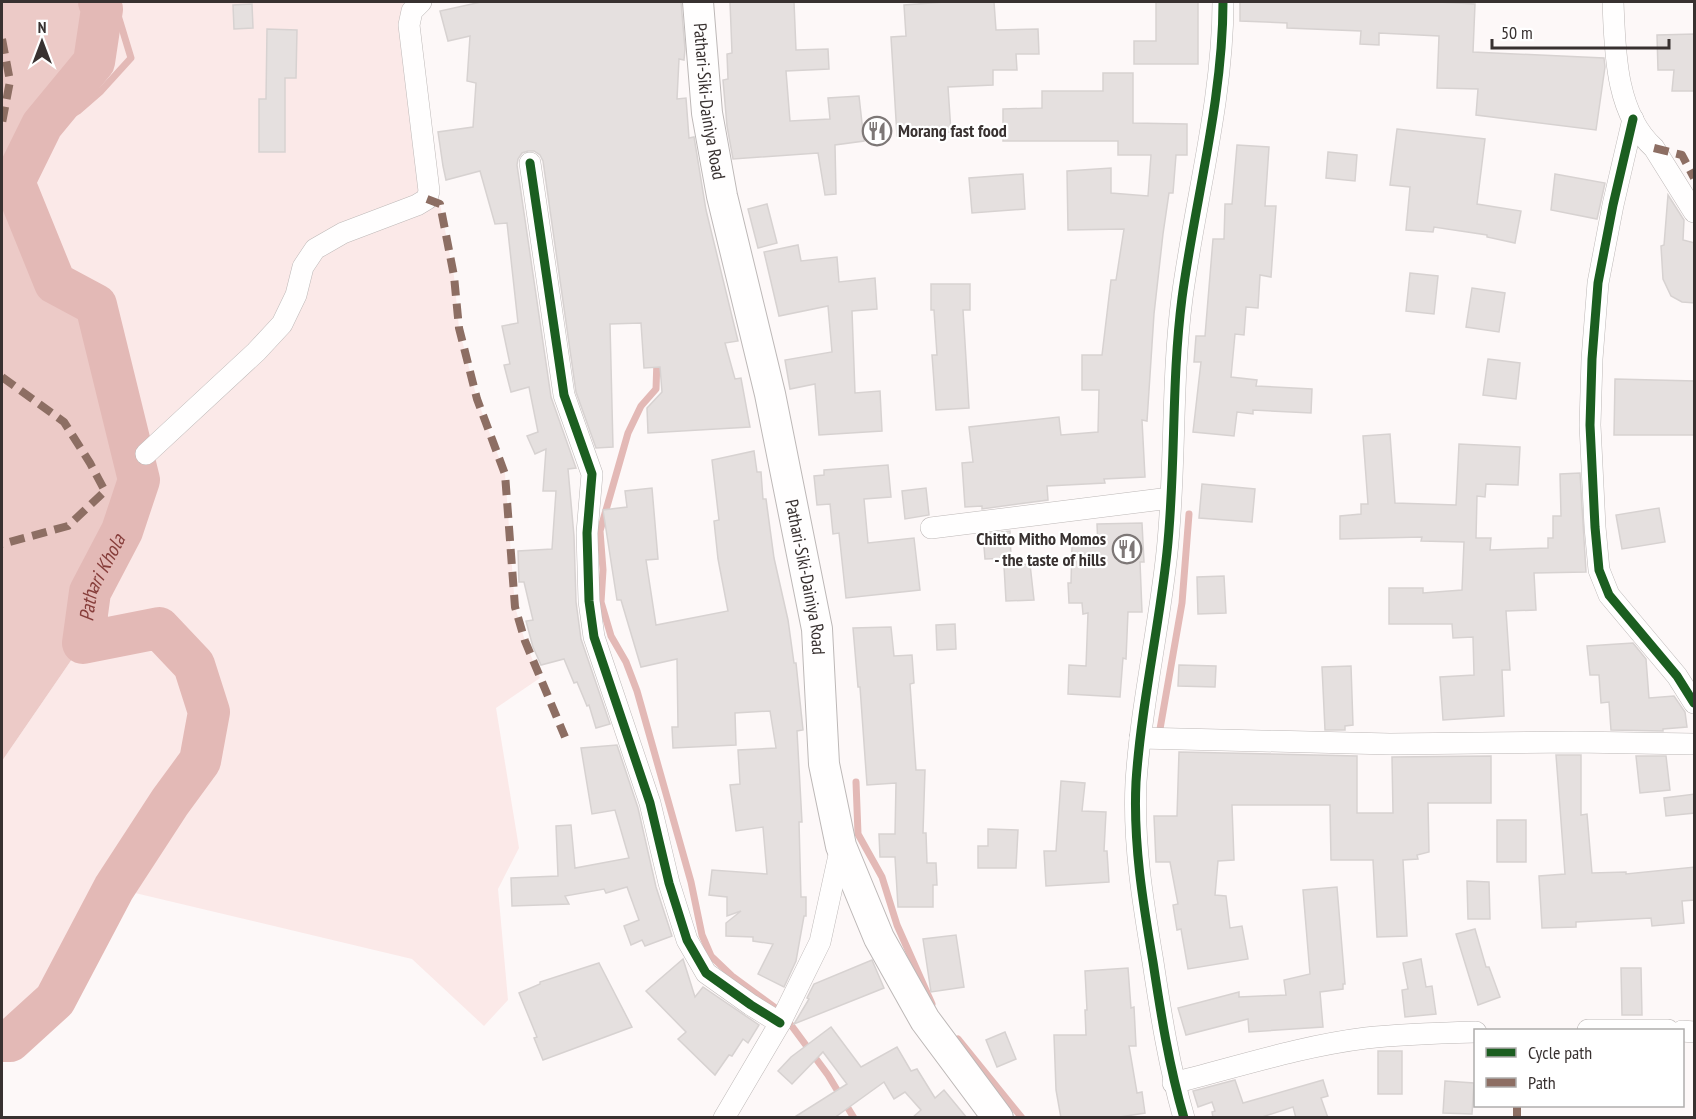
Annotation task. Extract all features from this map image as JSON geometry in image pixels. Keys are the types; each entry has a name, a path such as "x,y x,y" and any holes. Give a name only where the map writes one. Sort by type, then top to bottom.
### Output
{"main road":[{"name":"Pathari-Siki-Dainiya Road","path":"698,2 707,113 722,196 770,394 817,629 824,764 841,846 879,938 925,1020 998,1118"}],"street":[{"path":"146,454 256,352 282,324 296,295 303,267 315,249 343,233 417,205 427,199 429,191 409,25 412,11 421,2"},
{"path":"1184,1118 1173,1083 1137,856 1136,785 1140,738 1154,656 1167,550 1176,356 1223,36 1223,2"},
{"path":"1613,2 1616,55 1624,100 1645,140 1654,148 1695,212"},
{"path":"1634,118 1612,205 1600,272 1592,359 1590,425 1599,570 1609,595 1677,676 1695,703"},
{"path":"530,163 564,395 592,474 587,533 589,601 594,637 650,803 669,883 687,940 706,973 780,1023"},
{"path":"931,528 1170,498"},
{"path":"1140,738 1390,744 1575,742 1695,744"},
{"path":"724,1118 780,1023 820,942 841,846"},
{"path":"1173,1083 1296,1052 1364,1039 1430,1033 1474,1032"}],"shaded area":[{"path":"2,2 100,2 102,9 94,62 42,125 14,182 55,283 96,305 139,480 122,531 90,592 83,643 2,761"},
{"path":"100,2 421,2 412,11 427,199 440,204 454,276 459,328 477,399 505,474 515,607 525,641 540,678 496,708 519,848 498,889 508,1000 484,1026 412,959 114,888 55,1000 10,1041 2,1041 2,761 83,643 90,592 122,531 96,305 55,283 14,182 42,125 94,62 102,9"}],"building":[{"path":"481,2 681,2 685,49 684,60 679,59 677,99 686,98 689,138 694,137 706,210 738,341 725,343 735,379 741,378 750,427 648,433 647,408 662,392 660,367 644,368 641,323 610,324 613,447 596,448 576,392 543,161 534,151 522,153 517,165 551,397 576,468 568,469 574,536 576,602 581,639 610,724 596,728 589,705 587,706 577,682 574,683 564,659 541,665 526,621 533,620 524,582 519,582 518,551 552,549 556,491 543,491 546,449 535,454 527,436 538,432 529,387 511,392 504,365 510,364 502,326 518,323 507,223 495,224 480,171 446,180 443,166 438,132 473,127 476,83 467,81 470,36 448,41 440,11"},
{"path":"730,2 794,2 796,50 828,49 829,69 786,71 790,121 830,119 828,98 859,96 864,141 835,145 836,194 825,195 818,153 733,159 727,126 723,80 728,79 727,54 732,53"},
{"path":"994,2 996,30 1038,29 1039,54 1016,54 1017,70 993,70 993,85 948,87 951,132 897,136 891,37 906,36 904,5"},
{"path":"1156,2 1198,2 1198,64 1134,64 1134,41 1156,41"},
{"path":"1240,2 1475,4 1473,52 1604,58 1605,67 1596,130 1476,115 1478,89 1437,88 1439,36 1379,33 1379,45 1360,44 1361,31 1287,28 1287,23 1240,21"},
{"path":"252,4 253,28 234,29 233,5"},
{"path":"267,29 297,30 296,78 285,78 285,152 259,152 259,99 266,99"},
{"path":"1695,34 1695,91 1672,91 1674,70 1658,70 1657,35"},
{"path":"1103,73 1133,73 1133,123 1187,124 1187,155 1176,155 1173,193 1169,193 1163,234 1154,314 1147,421 1142,420 1145,477 1104,479 1105,483 1047,486 1048,500 982,509 982,506 965,507 962,463 973,462 969,427 1059,417 1061,435 1098,432 1099,390 1082,390 1082,355 1102,355 1111,280 1116,280 1124,229 1068,230 1067,171 1111,168 1111,193 1148,196 1151,155 1118,155 1118,141 1003,141 1003,109 1042,108 1042,91 1103,91"},
{"path":"1397,129 1485,139 1477,204 1521,211 1515,243 1487,237 1487,235 1434,227 1433,232 1406,230 1410,187 1390,185"},
{"path":"1237,145 1269,147 1265,206 1276,206 1271,277 1260,275 1258,308 1246,307 1244,335 1235,334 1231,377 1257,380 1256,386 1312,389 1311,413 1253,410 1253,414 1237,412 1234,436 1193,432 1201,362 1194,362 1196,336 1205,336 1213,239 1224,239 1225,204 1232,204"},
{"path":"1328,152 1357,155 1355,181 1326,178"},
{"path":"1023,174 1025,209 972,213 969,178"},
{"path":"1555,174 1605,183 1597,219 1551,210"},
{"path":"1668,195 1684,220 1683,240 1695,243 1695,303 1682,302 1671,296 1663,279 1661,246 1664,245"},
{"path":"767,204 777,243 758,248 748,209"},
{"path":"798,245 801,261 837,257 839,282 875,278 877,309 852,311 855,393 880,391 882,431 819,435 815,384 790,389 785,360 832,352 828,306 779,316 764,252"},
{"path":"1410,273 1438,276 1434,314 1406,311"},
{"path":"931,284 970,284 970,310 963,310 969,408 936,410 932,355 937,355 934,310 931,310"},
{"path":"1472,288 1505,293 1499,332 1466,327"},
{"path":"1488,359 1520,363 1516,399 1483,395"},
{"path":"1615,379 1695,381 1695,435 1614,435"},
{"path":"1390,434 1395,503 1456,505 1459,444 1520,447 1518,485 1486,484 1485,497 1477,496 1476,538 1491,538 1490,550 1548,548 1548,538 1553,538 1553,516 1561,516 1560,474 1580,473 1586,572 1534,573 1536,610 1506,611 1510,670 1502,670 1504,716 1443,720 1440,677 1474,675 1473,637 1453,638 1452,624 1389,624 1389,588 1423,588 1423,593 1462,590 1464,542 1421,541 1422,537 1340,539 1340,516 1361,514 1361,504 1368,504 1363,436"},
{"path":"754,451 757,472 761,472 763,499 766,499 774,558 788,620 794,663 796,663 803,730 797,731 802,822 799,822 801,897 806,897 806,916 804,916 796,961 784,987 758,974 773,944 753,941 753,937 726,936 726,923 741,911 727,916 727,897 709,895 712,870 767,874 763,827 736,831 730,785 740,784 738,750 776,748 770,711 735,713 736,745 673,748 672,727 678,727 677,659 641,667 621,600 617,600 603,510 627,507 625,491 652,488 658,559 646,560 656,625 728,611 718,559 714,521 719,520 712,460"},
{"path":"888,465 891,497 864,499 868,543 914,538 920,590 846,598 839,533 833,534 830,504 817,505 814,476 824,475 824,470"},
{"path":"1202,484 1255,489 1252,522 1199,518"},
{"path":"926,488 929,515 905,519 902,491"},
{"path":"1659,508 1665,542 1622,549 1616,515"},
{"path":"1142,523 1144,562 1140,562 1142,612 1128,612 1126,659 1123,658 1120,697 1068,694 1069,665 1086,666 1088,613 1083,614 1082,603 1069,603 1068,583 1071,583 1072,546 1098,547 1097,524"},
{"path":"1010,531 1011,558 985,559 983,534"},
{"path":"1030,564 1034,600 1006,601 1004,566"},
{"path":"1224,576 1226,613 1198,614 1197,577"},
{"path":"955,624 956,649 937,650 936,625"},
{"path":"891,627 894,656 912,655 914,683 910,684 916,770 925,770 923,833 926,833 927,863 936,863 937,885 933,885 933,907 898,907 895,857 880,857 879,834 895,834 896,783 867,785 853,628"},
{"path":"1633,643 1646,659 1649,698 1674,696 1685,712 1687,727 1663,729 1663,731 1611,730 1609,702 1601,703 1599,675 1590,675 1587,646"},
{"path":"1179,665 1216,666 1215,687 1178,686"},
{"path":"1351,666 1353,725 1345,726 1345,730 1325,730 1322,667"},
{"path":"617,745 638,808 656,887 672,936 645,946 642,940 631,945 624,926 639,920 627,887 606,893 604,889 565,896 569,904 512,906 511,878 558,876 556,826 571,825 575,868 629,858 615,810 592,814 581,748"},
{"path":"1179,752 1357,756 1357,813 1393,813 1392,757 1491,756 1491,803 1428,803 1429,852 1417,855 1418,859 1403,860 1407,936 1377,937 1373,860 1331,860 1330,805 1232,805 1234,860 1218,861 1215,895 1226,896 1230,928 1242,926 1248,959 1188,969 1181,929 1177,930 1173,905 1178,904 1170,862 1156,862 1154,816 1177,816"},
{"path":"1556,755 1581,755 1581,815 1587,814 1592,873 1626,872 1626,874 1695,867 1695,900 1682,901 1684,923 1652,926 1651,918 1576,922 1576,927 1542,928 1539,876 1565,874"},
{"path":"1636,756 1666,756 1670,790 1640,793"},
{"path":"1061,781 1085,783 1082,811 1106,812 1104,851 1107,851 1109,882 1046,886 1044,851 1056,851"},
{"path":"1695,794 1695,813 1666,816 1664,798"},
{"path":"1497,820 1526,820 1526,862 1497,862"},
{"path":"988,829 1018,830 1016,868 978,868 978,846 988,846"},
{"path":"1467,881 1489,882 1490,919 1468,919"},
{"path":"1337,887 1345,984 1343,984 1343,989 1320,992 1323,1027 1249,1032 1248,1019 1186,1035 1178,1008 1239,992 1239,997 1286,995 1284,980 1310,974 1303,890"},
{"path":"1475,929 1486,967 1489,967 1500,997 1478,1005 1456,934"},
{"path":"956,935 964,987 931,992 923,939"},
{"path":"683,959 695,997 703,987 759,1025 748,1043 743,1039 715,1075 678,1039 686,1032 646,991"},
{"path":"1421,959 1426,987 1432,986 1436,1014 1405,1017 1402,990 1408,989 1403,963"},
{"path":"872,960 884,988 794,1024 809,999 807,998 814,984"},
{"path":"599,963 632,1027 543,1060 534,1038 537,1037 519,993 540,982"},
{"path":"1128,968 1131,1008 1134,1007 1136,1046 1129,1046 1137,1093 1142,1092 1145,1113 1113,1118 1061,1118 1056,1090 1054,1035 1086,1035 1085,971"},
{"path":"1621,968 1641,968 1642,1015 1622,1015"},
{"path":"831,1027 861,1067 897,1047 911,1071 917,1069 935,1098 944,1090 967,1118 912,1118 921,1110 905,1092 894,1099 884,1082 834,1118 793,1118 847,1084 823,1052 792,1084 778,1071 791,1057"},
{"path":"1005,1032 1016,1059 997,1067 986,1040"},
{"path":"1378,1051 1402,1051 1402,1094 1378,1094"},
{"path":"1235,1080 1243,1103 1323,1080 1328,1096 1321,1098 1328,1118 1296,1118 1293,1107 1259,1118 1213,1118 1212,1112 1215,1111 1212,1102 1198,1107 1193,1091"},
{"path":"1445,1081 1474,1083 1472,1114 1443,1113"}],"waterway":[{"name":"Pathari Khola","path":"2,1041 10,1041 55,1000 114,888 170,802 200,761 209,712 194,665 159,628 83,643 90,592 122,531 139,480 96,305 55,283 14,182 42,125 94,62 102,9 99,2"},
{"path":"38,135 78,111 101,91 131,58 114,2"},
{"path":"657,359 656,389 641,406 628,433 600,531 603,570 601,602 611,636 626,662 637,691 691,882 702,935 711,956 732,976 777,1009"},
{"path":"1160,729 1182,603 1189,514"},
{"path":"856,782 858,834 882,877 897,925 932,1004"},
{"path":"791,1025 828,1075 854,1118"},
{"path":"958,1039 1022,1118"}],"marked path":[{"path":"2,39 10,81 2,123"},
{"path":"1654,148 1682,155 1694,178"},
{"path":"427,199 440,204 454,276 459,328 477,399 505,474 515,607 525,641 565,737"},
{"path":"2,377 64,422 105,491 68,526 2,544"},
{"path":"1517,1107 1517,1118"}],"cycle path":[{"path":"1184,1118 1166,1040 1142,895 1135,805 1138,753 1170,520 1176,362 1182,298 1213,113 1222,39 1223,2"},
{"path":"1633,119 1598,283 1592,359 1590,425 1599,570 1609,595 1677,676 1694,703"},
{"path":"530,163 564,395 592,474 587,533 589,601 594,637 650,803 669,883 687,940 706,973 780,1023"}],"place":[{"name":"Morang fast food","path":"877,131"},
{"name":"Chitto Mitho Momos - the taste of hills","path":"1127,549"}]}
